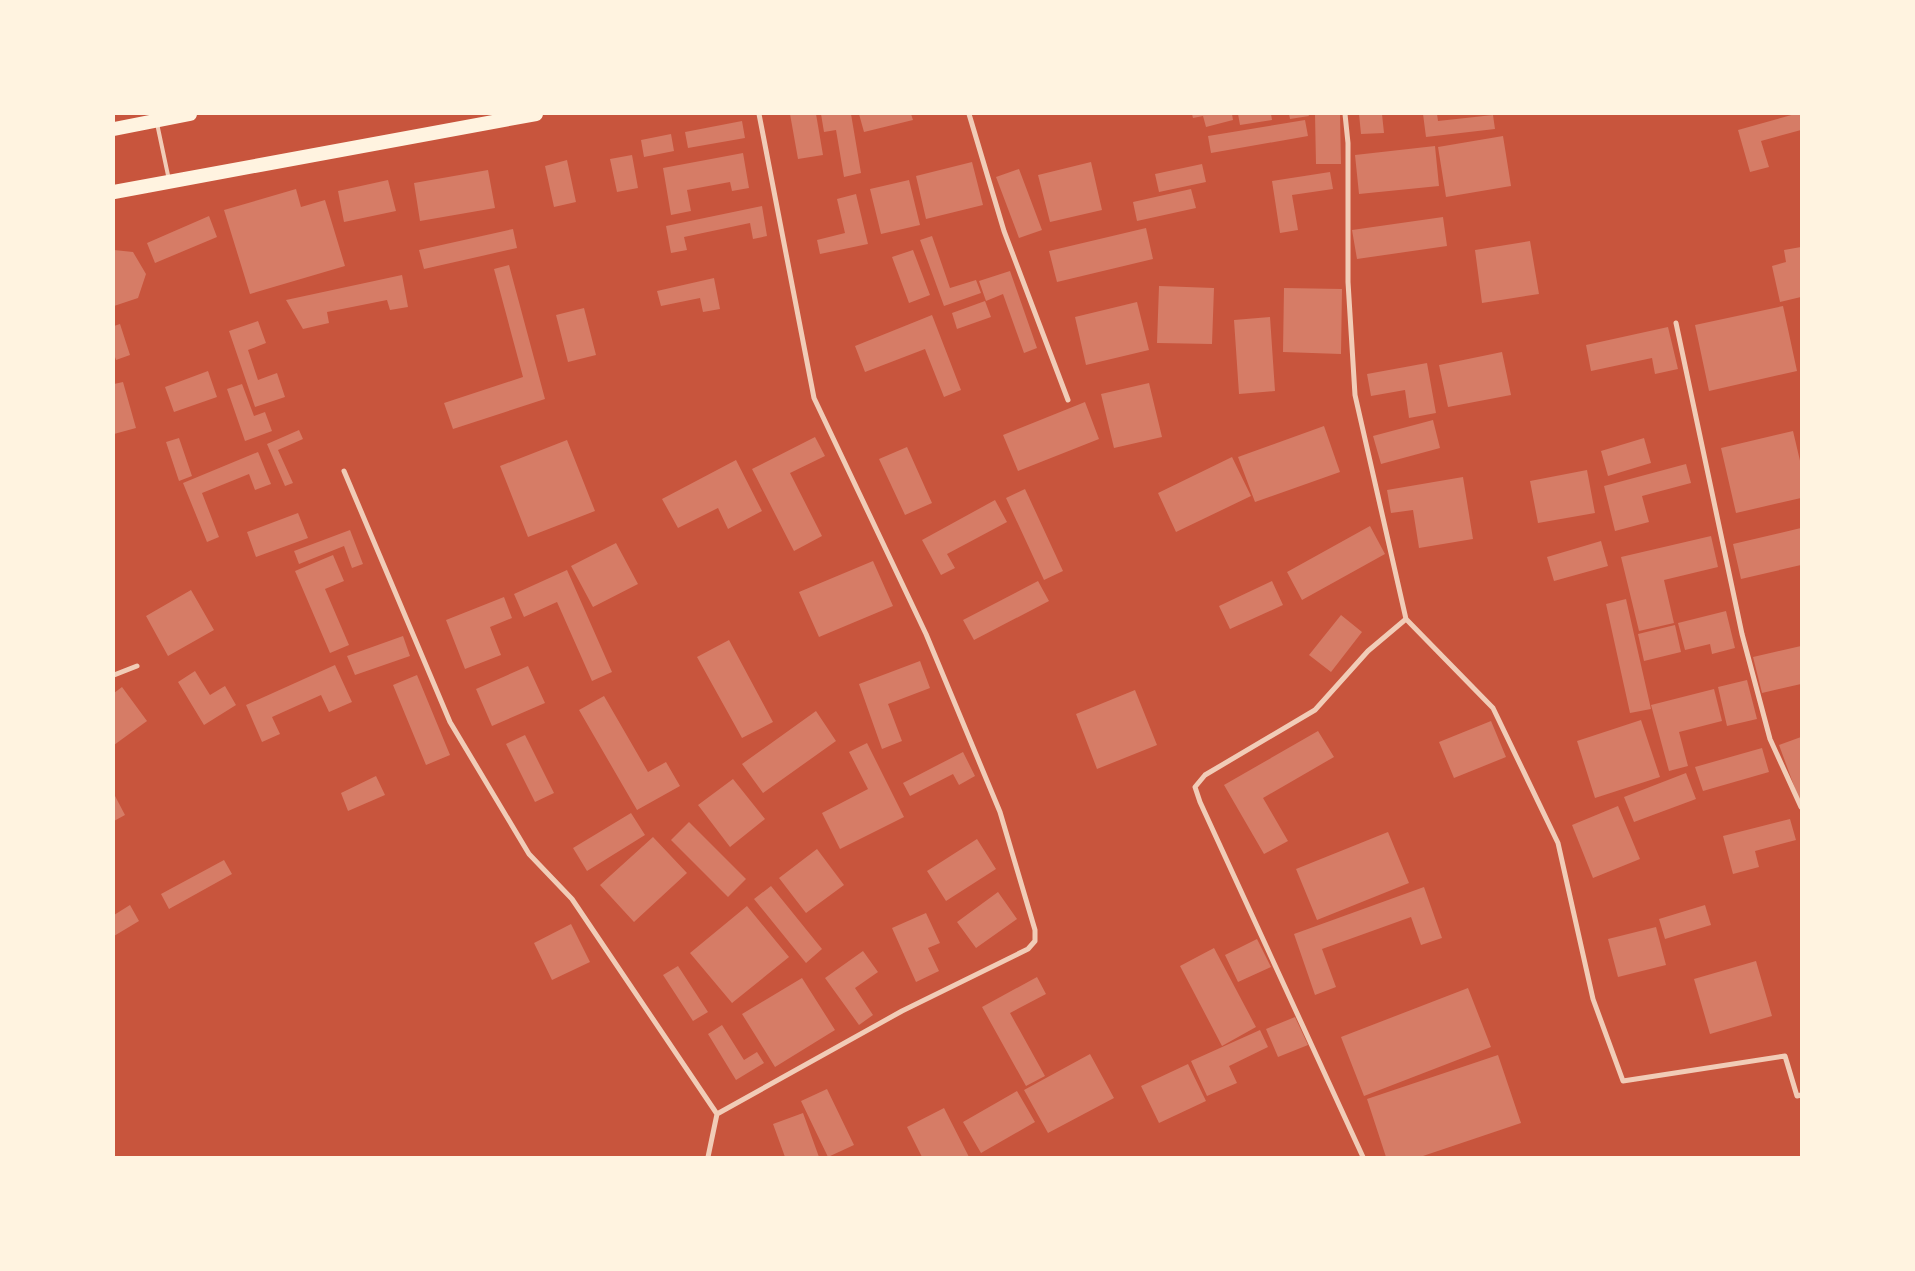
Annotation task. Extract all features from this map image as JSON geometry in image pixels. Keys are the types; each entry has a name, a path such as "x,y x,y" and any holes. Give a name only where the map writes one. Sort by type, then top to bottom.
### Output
{"highway":[{"path":"114,129 156,117 190,114"},
{"path":"114,192 536,114"}],"street":[{"path":"717,1114 902,1011 1028,949 1035,941 1035,930 1000,812 926,634 814,398 759,114"},
{"path":"969,114 1004,231 1068,400"},
{"path":"1345,114 1348,143 1348,282 1355,395 1406,619 1493,708 1558,843 1593,999 1623,1081 1785,1056 1798,1096 1801,1095"},
{"path":"1676,323 1745,643 1770,739 1801,807"},
{"path":"344,471 450,722 530,854 572,899 717,1114 708,1157"},
{"path":"1363,1157 1200,802 1195,787 1205,775 1315,710 1368,651 1406,619"},
{"path":"114,675 137,666"}],"lane":[{"path":"156,117 170,182"}],"building":[{"path":"790,114 816,114 823,155 798,159"},
{"path":"821,114 851,114 861,173 844,177 836,130 824,132"},
{"path":"859,114 911,114 913,120 864,132"},
{"path":"1192,114 1232,114 1233,120 1206,127 1203,116 1193,118"},
{"path":"1238,114 1271,114 1272,120 1240,125"},
{"path":"1289,114 1308,114 1309,116 1290,119"},
{"path":"1315,114 1340,114 1341,164 1316,164"},
{"path":"1359,114 1382,114 1384,133 1361,134"},
{"path":"1423,114 1437,114 1438,121 1493,115 1495,129 1426,137"},
{"path":"1801,114 1801,130 1761,141 1769,167 1750,172 1738,130"},
{"path":"1305,120 1308,136 1211,153 1208,136"},
{"path":"742,121 745,138 688,148 685,132"},
{"path":"671,134 674,151 644,157 641,140"},
{"path":"1503,136 1511,186 1446,197 1438,147"},
{"path":"1435,146 1439,186 1359,194 1355,155"},
{"path":"743,153 749,188 732,191 730,182 687,190 691,211 671,215 663,168"},
{"path":"632,155 638,188 617,192 610,159"},
{"path":"567,160 576,202 554,207 545,166"},
{"path":"972,162 983,205 926,219 916,176"},
{"path":"1091,162 1102,210 1050,222 1038,175"},
{"path":"1202,164 1206,182 1159,192 1155,174"},
{"path":"1019,169 1042,230 1019,238 996,177"},
{"path":"488,170 495,208 420,221 414,183"},
{"path":"1330,172 1333,189 1292,195 1298,230 1280,233 1272,181"},
{"path":"388,180 396,211 344,222 338,191"},
{"path":"909,180 920,225 881,234 870,189"},
{"path":"296,189 301,207 325,200 345,266 250,294 224,210"},
{"path":"1191,189 1196,208 1137,221 1133,202"},
{"path":"856,194 868,244 820,254 817,240 845,233 837,199"},
{"path":"762,206 767,236 753,239 750,223 684,237 687,250 671,253 666,226"},
{"path":"209,216 217,237 155,263 147,243"},
{"path":"1443,217 1447,246 1357,259 1352,230"},
{"path":"1146,228 1153,259 1057,282 1049,251"},
{"path":"513,229 517,248 424,269 419,250"},
{"path":"932,236 950,288 976,280 981,293 944,306 920,240"},
{"path":"1530,241 1539,294 1482,303 1475,250"},
{"path":"1801,247 1801,297 1780,302 1772,266 1786,262 1784,250"},
{"path":"114,250 133,252 146,274 138,298 114,306"},
{"path":"913,250 930,295 909,303 892,257"},
{"path":"509,265 545,399 453,429 444,403 523,377 494,269"},
{"path":"1010,271 1037,348 1024,353 1003,294 986,301 979,281"},
{"path":"402,275 408,307 390,310 387,300 327,312 329,323 303,329 286,300"},
{"path":"714,278 720,309 703,312 700,298 661,306 657,291"},
{"path":"1159,286 1214,288 1212,344 1157,343"},
{"path":"1284,288 1342,289 1341,354 1283,352"},
{"path":"985,301 991,317 957,329 952,313"},
{"path":"1137,302 1149,350 1086,365 1075,317"},
{"path":"1783,306 1797,371 1709,391 1695,325"},
{"path":"584,308 596,355 568,362 556,315"},
{"path":"932,315 961,390 944,397 925,349 865,372 855,346"},
{"path":"1270,317 1275,391 1239,394 1234,320"},
{"path":"258,321 266,343 248,350 258,380 277,373 285,397 255,407 229,331"},
{"path":"120,324 130,355 116,360 114,354 114,326"},
{"path":"1668,327 1678,369 1655,374 1652,358 1591,371 1586,345"},
{"path":"1502,352 1511,395 1448,407 1439,365"},
{"path":"1427,363 1436,413 1409,418 1405,390 1371,396 1367,374"},
{"path":"208,371 217,397 174,412 165,387"},
{"path":"123,382 136,428 114,434 114,384"},
{"path":"1149,383 1162,437 1114,448 1101,394"},
{"path":"242,384 254,416 265,412 272,431 245,441 227,389"},
{"path":"1085,402 1099,439 1018,471 1003,435"},
{"path":"1433,420 1440,448 1381,464 1373,436"},
{"path":"1324,426 1340,472 1255,502 1238,457"},
{"path":"299,430 303,439 278,450 293,483 285,486 267,444"},
{"path":"1793,431 1801,465 1801,498 1736,513 1721,448"},
{"path":"815,437 825,456 790,473 822,536 794,551 752,469"},
{"path":"179,438 192,476 179,481 166,442"},
{"path":"1644,438 1651,463 1608,476 1601,451"},
{"path":"567,440 595,511 528,537 500,466"},
{"path":"907,447 932,503 905,515 879,459"},
{"path":"258,452 271,484 255,490 249,474 202,493 219,537 207,542 183,483"},
{"path":"1232,457 1251,496 1176,532 1158,493"},
{"path":"736,460 762,511 728,529 718,508 678,528 662,499"},
{"path":"1686,464 1691,483 1642,496 1649,522 1615,531 1604,486"},
{"path":"1587,470 1595,513 1538,523 1530,481"},
{"path":"1463,477 1473,539 1419,548 1413,510 1391,513 1387,490"},
{"path":"1025,489 1063,571 1044,580 1006,498"},
{"path":"995,500 1007,522 947,554 955,568 941,575 922,540"},
{"path":"298,513 308,538 256,557 247,532"},
{"path":"1370,526 1385,554 1302,600 1287,572"},
{"path":"1801,528 1801,565 1741,579 1733,544"},
{"path":"350,530 363,564 352,568 344,546 299,564 294,551"},
{"path":"1711,536 1718,567 1664,580 1674,623 1639,631 1621,557"},
{"path":"1601,541 1608,566 1554,581 1547,557"},
{"path":"616,543 638,584 593,607 571,566"},
{"path":"333,555 344,581 325,589 349,645 330,653 295,571"},
{"path":"873,561 893,606 819,637 799,592"},
{"path":"567,570 612,672 592,681 557,602 524,617 514,594"},
{"path":"1038,581 1049,601 974,640 963,620"},
{"path":"1272,581 1283,605 1230,629 1219,606"},
{"path":"191,590 214,630 168,656 146,616"},
{"path":"504,597 512,618 490,627 501,655 465,669 446,620"},
{"path":"1626,599 1651,709 1630,713 1606,604"},
{"path":"1726,611 1735,648 1712,654 1710,644 1685,650 1678,623"},
{"path":"1341,615 1362,632 1331,672 1309,655"},
{"path":"1675,625 1681,652 1644,661 1638,634"},
{"path":"403,636 410,656 355,675 347,656"},
{"path":"729,640 773,722 742,738 697,657"},
{"path":"1801,646 1801,684 1762,693 1753,657"},
{"path":"920,661 930,688 888,704 902,741 882,749 859,684"},
{"path":"335,665 352,702 329,712 321,695 272,717 280,734 262,742 246,705"},
{"path":"528,666 545,703 492,726 476,689"},
{"path":"195,671 210,695 225,686 236,705 204,725 178,682"},
{"path":"417,675 450,755 426,765 393,685"},
{"path":"1747,680 1757,719 1727,726 1718,687"},
{"path":"122,687 147,721 114,745 114,693"},
{"path":"1714,689 1722,721 1679,732 1688,766 1669,771 1651,705"},
{"path":"1135,690 1157,745 1097,769 1076,714"},
{"path":"604,696 648,772 666,762 680,786 637,810 579,710"},
{"path":"816,711 836,741 763,793 742,764"},
{"path":"1641,720 1660,777 1595,798 1577,741"},
{"path":"1491,721 1506,757 1454,778 1439,742"},
{"path":"1318,731 1334,757 1263,798 1288,841 1264,854 1224,785"},
{"path":"525,735 554,793 535,802 506,744"},
{"path":"1801,737 1801,801 1800,802 1779,745"},
{"path":"867,743 904,817 840,849 822,813 868,789 849,752"},
{"path":"1762,748 1769,772 1703,791 1695,767"},
{"path":"963,752 975,776 959,785 953,774 910,796 903,783"},
{"path":"1686,773 1696,799 1634,822 1624,797"},
{"path":"376,776 385,795 348,811 341,793"},
{"path":"733,779 765,819 730,847 698,805"},
{"path":"114,794 125,815 114,821"},
{"path":"1618,806 1640,859 1593,878 1572,825"},
{"path":"631,813 645,835 587,871 573,848"},
{"path":"1790,819 1796,840 1755,851 1759,867 1733,874 1723,836"},
{"path":"689,822 746,879 728,897 671,840"},
{"path":"1388,832 1409,883 1317,920 1296,869"},
{"path":"653,837 687,873 634,922 600,885"},
{"path":"977,839 996,869 946,901 927,871"},
{"path":"817,849 844,885 806,913 779,878"},
{"path":"224,860 232,874 169,909 161,894"},
{"path":"771,886 822,949 806,963 754,899"},
{"path":"1424,887 1442,938 1421,945 1411,917 1322,949 1336,987 1315,995 1294,934"},
{"path":"998,892 1017,919 976,948 957,922"},
{"path":"130,905 139,921 114,936 114,915"},
{"path":"1705,905 1711,925 1665,939 1659,919"},
{"path":"747,906 789,957 732,1003 690,953"},
{"path":"926,913 940,943 928,948 939,971 916,982 892,928"},
{"path":"571,924 590,962 552,980 534,943"},
{"path":"1656,927 1666,965 1618,977 1608,939"},
{"path":"1257,939 1271,967 1238,982 1225,955"},
{"path":"1214,948 1256,1027 1222,1046 1180,966"},
{"path":"863,951 878,972 855,988 873,1015 859,1025 825,978"},
{"path":"1756,961 1772,1016 1710,1034 1694,979"},
{"path":"678,966 708,1012 693,1021 663,975"},
{"path":"1037,977 1046,994 1010,1013 1045,1076 1026,1086 982,1007"},
{"path":"802,978 835,1030 775,1067 742,1014"},
{"path":"1468,988 1491,1047 1364,1096 1341,1037"},
{"path":"1295,1017 1308,1045 1278,1057 1266,1029"},
{"path":"722,1025 744,1060 757,1052 764,1063 736,1080 708,1034"},
{"path":"1260,1030 1268,1047 1229,1066 1237,1083 1207,1096 1191,1061"},
{"path":"1090,1054 1114,1098 1048,1133 1024,1090"},
{"path":"1498,1055 1521,1123 1420,1157 1386,1157 1367,1099"},
{"path":"1188,1064 1206,1101 1159,1123 1141,1086"},
{"path":"827,1089 854,1145 828,1157 801,1101"},
{"path":"1017,1091 1035,1122 981,1153 963,1122"},
{"path":"944,1108 969,1157 922,1157 907,1127"},
{"path":"803,1113 819,1157 785,1157 773,1124"}]}
